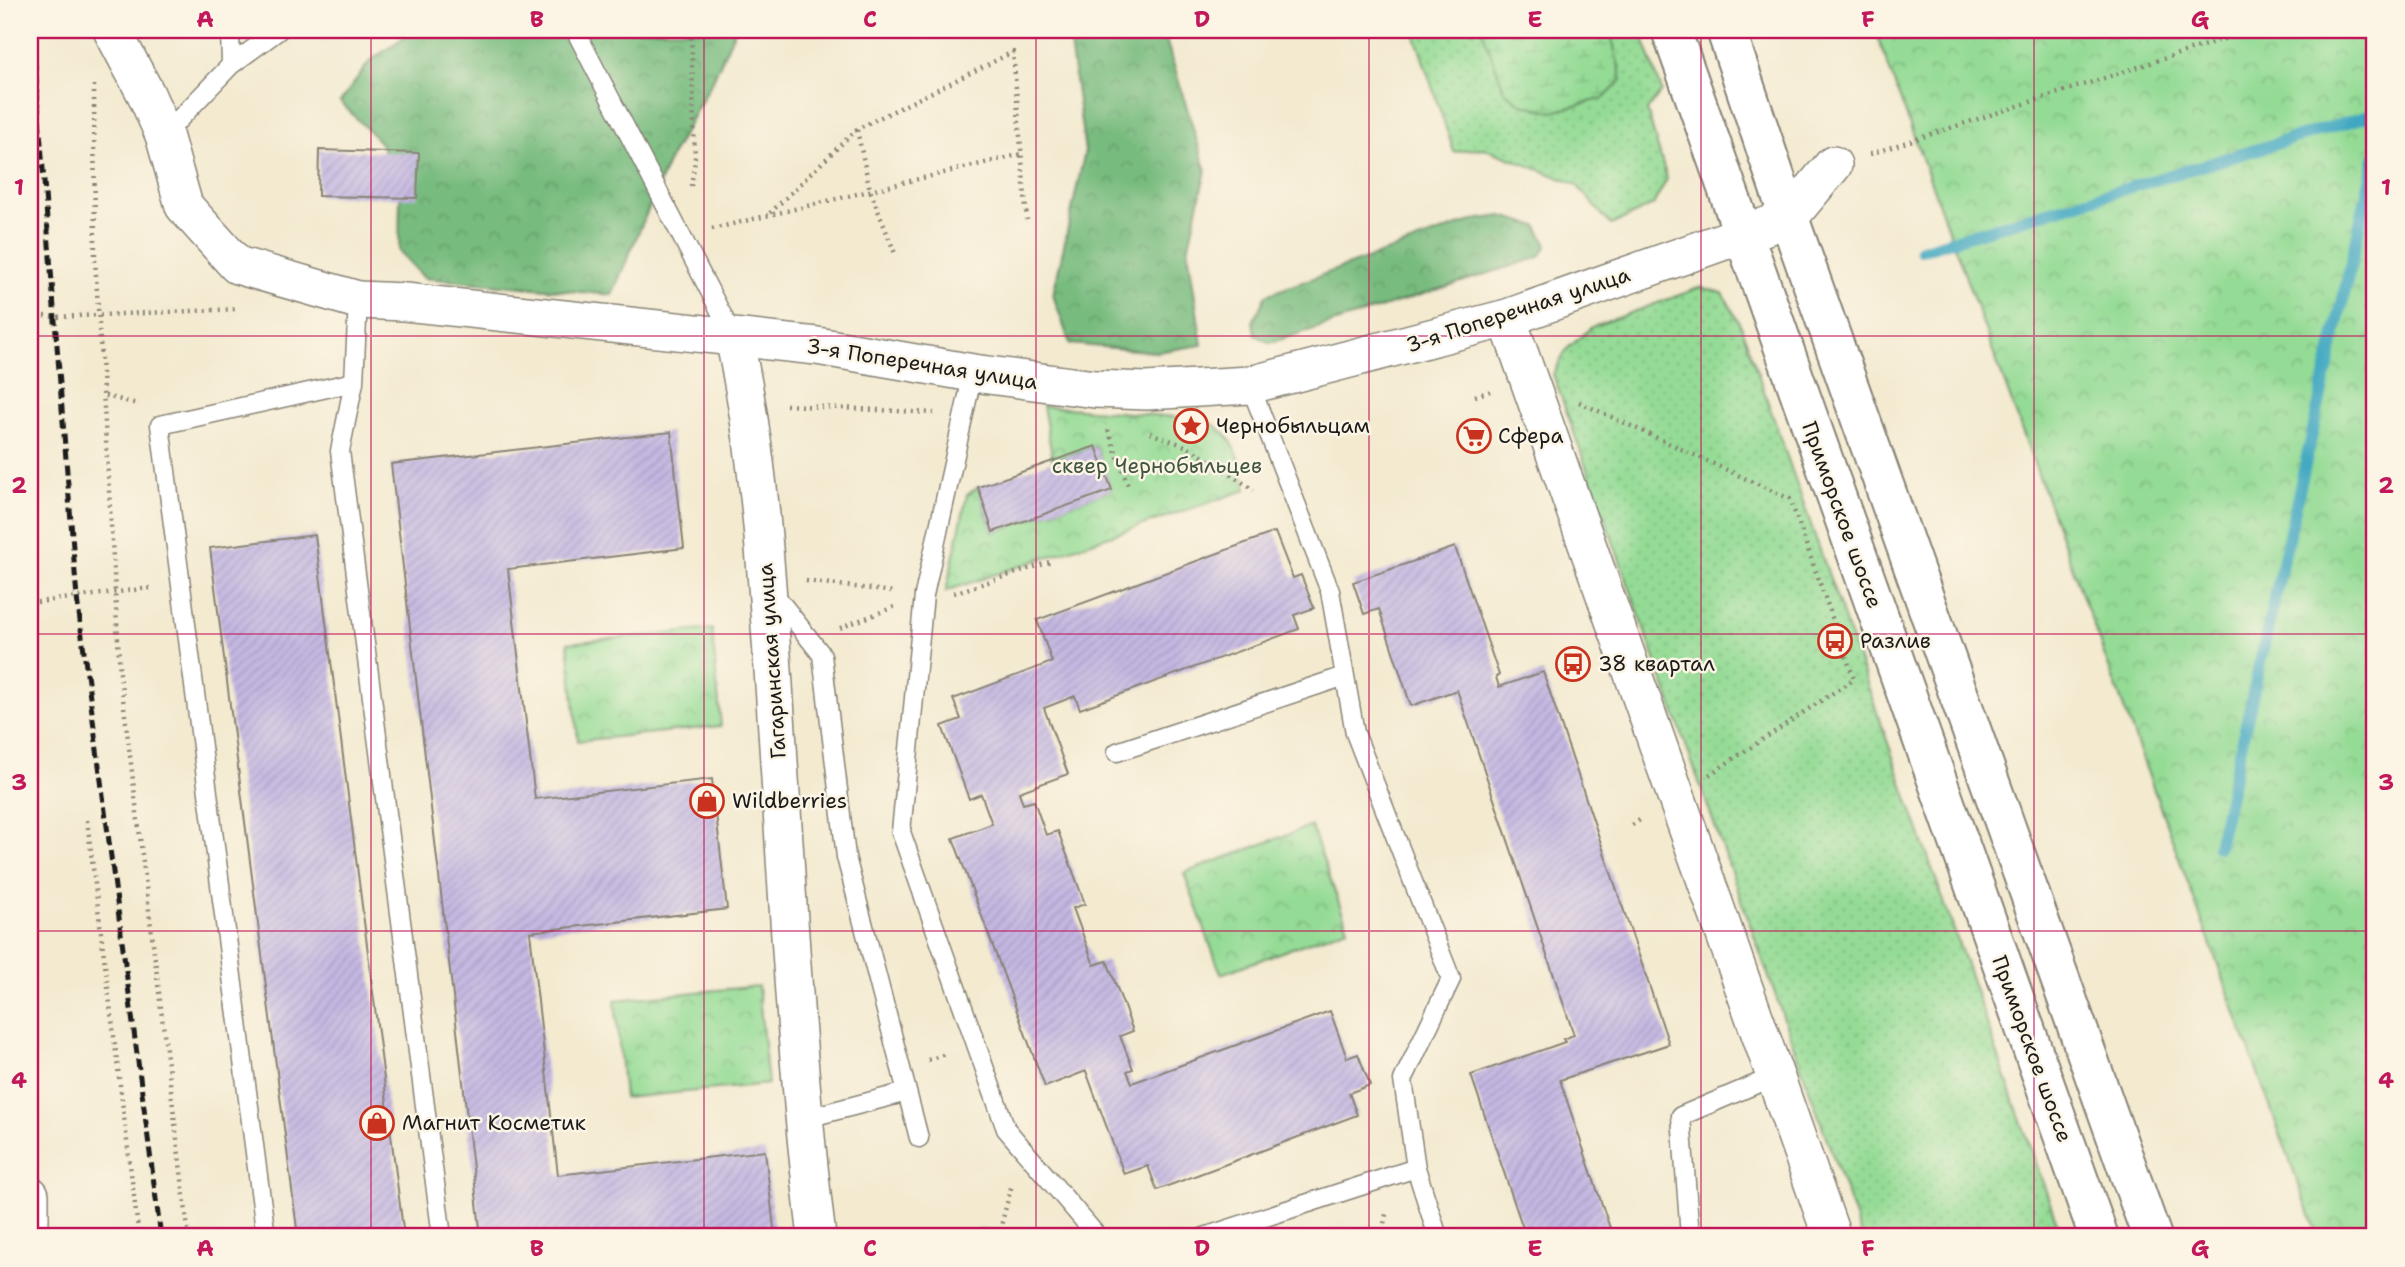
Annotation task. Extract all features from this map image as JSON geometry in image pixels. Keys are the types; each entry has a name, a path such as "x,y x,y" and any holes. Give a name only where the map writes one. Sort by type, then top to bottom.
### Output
{"highway":[{"name":"Приморское шоссе","path":"1671,30 2099,1237"},
{"path":"1726,30 1789,218 2152,1237"}],"street":[{"name":"3-я Поперечная улица","path":"112,30 146,94 163,135 184,206 237,265 358,300 405,302 817,346 973,373 1095,389 1146,391 1250,385 1507,318 1789,218"},
{"path":"1789,218 1833,165"},
{"path":"1507,318 1832,1237"},
{"name":"Гагаринская улица","path":"734,338 749,404 767,581 803,1119 817,1237"},
{"path":"30,1195 30,1237"}],"lane":[{"path":"230,30 230,65"},
{"path":"163,135 230,65 279,30"},
{"path":"575,30 734,338"},
{"path":"358,300 354,382 340,451 442,1237"},
{"path":"973,373 924,595 901,832 1006,1129 1098,1237"},
{"path":"266,1237 160,425 354,382"},
{"path":"1250,385 1330,591 1355,733 1451,979 1403,1080 1416,1168 1438,1237"},
{"path":"767,581 822,655 846,857 919,1138"},
{"path":"1116,752 1345,676"},
{"path":"1690,1237 1681,1116 1775,1076"},
{"path":"803,1119 907,1092"},
{"path":"1205,1237 1416,1168"}],"path":[{"path":"691,30 695,161 682,237 1022,154"},
{"path":"1833,165 2252,30"},
{"path":"768,215 857,130 1013,52 1027,220"},
{"path":"94,83 97,316 105,396 120,674 189,1237"},
{"path":"857,130 870,190 896,256"},
{"path":"30,315 97,316"},
{"path":"1475,396 1528,378 1790,499 1854,679 1744,751"},
{"path":"1095,389 1128,485"},
{"path":"105,396 138,404"},
{"path":"749,404 963,414"},
{"path":"1139,429 1188,447 1254,491"},
{"path":"767,581 941,598 1053,561"},
{"path":"30,603 156,588"},
{"path":"810,640 924,595"},
{"path":"87,820 139,1237"},
{"path":"998,1237 1022,1148"}],"green space":[{"path":"407,30 735,30 714,78 670,158 612,295 424,278 399,251 400,198 381,143 340,102 370,61 404,37"},
{"path":"1068,30 1163,30 1206,170 1188,250 1202,345 1157,352 1070,344 1053,295 1085,151"},
{"path":"1413,30 1640,30 1662,91 1647,110 1667,179 1653,205 1611,225 1576,184 1483,148 1454,152"},
{"path":"1482,30 1610,30 1622,80 1604,98 1553,112 1522,104 1505,92"},
{"path":"1875,30 2375,30 2375,1237 2318,1237"},
{"path":"1502,216 1537,226 1547,245 1540,257 1270,343 1255,335 1253,322 1266,295 1474,220"},
{"path":"1701,287 1723,293 1741,326 2062,1237 1862,1237 1553,374 1567,349 1592,327"},
{"name":"сквер Чернобыльцев","path":"1043,406 1201,419 1221,430 1234,447 1246,490 946,591 967,495 978,487 993,532 1111,490 1096,446 1053,461"},
{"path":"712,629 721,726 578,741 568,643"},
{"path":"1311,826 1348,928 1221,974 1184,873"},
{"path":"758,986 768,1084 624,1098 615,1000"},
{"path":"979,1231 997,1231 1014,1237 963,1237"}],"building":[{"path":"319,150 419,153 417,198 318,196"},
{"path":"671,432 684,548 508,569 535,799 712,779 727,909 530,932 558,1175 765,1151 775,1237 481,1237 391,464"},
{"path":"1096,446 1112,490 993,532 978,487"},
{"path":"1275,532 1293,578 1301,575 1314,608 1294,615 1299,629 1080,709 1075,696 1044,708 1068,774 1019,792 1023,804 1034,801 1046,835 1058,831 1085,904 1073,908 1094,965 1107,961 1133,1031 1120,1036 1133,1069 1127,1071 1132,1083 1330,1011 1347,1058 1358,1054 1370,1085 1349,1093 1357,1115 1157,1190 1148,1166 1124,1174 1086,1071 1045,1087 953,838 992,824 981,794 969,799 942,726 961,719 953,699 1052,662 1037,620"},
{"path":"315,535 404,1237 298,1237 210,548"},
{"path":"1455,547 1499,675 1496,677 1499,687 1543,672 1669,1044 1560,1080 1613,1237 1526,1237 1471,1075 1565,1042 1563,1039 1574,1035 1457,690 1411,706 1379,609 1364,614 1353,582"}],"waterway":[{"path":"1921,250 2375,114"},
{"path":"2218,847 2375,158"}],"railway":[{"path":"32,30 77,598 161,1237"}],"place":[{"name":"Чернобыльцам","path":"1191,426"},
{"name":"Сфера","path":"1474,436"},
{"name":"Разлив","path":"1835,641"},
{"name":"38 квартал","path":"1573,664"},
{"name":"Wildberries","path":"707,801"},
{"name":"Магнит Косметик","path":"377,1123"}]}
